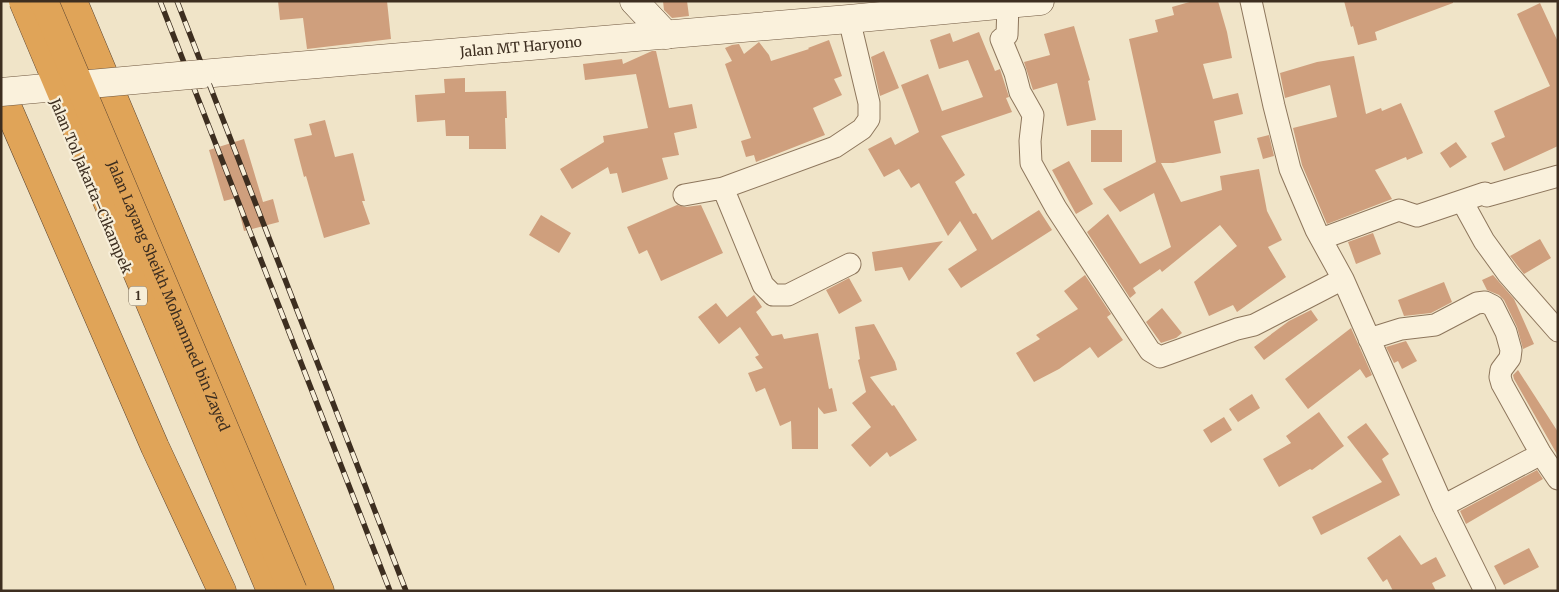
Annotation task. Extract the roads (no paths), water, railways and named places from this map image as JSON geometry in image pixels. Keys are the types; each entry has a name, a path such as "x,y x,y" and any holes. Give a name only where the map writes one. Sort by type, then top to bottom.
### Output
{"highway":[{"name":"Jalan Tol Jakarta–Cikampek","path":"11,1 265,591"},
{"name":"Jalan Layang Sheikh Mohammed bin Zayed","path":"23,1 271,591"},
{"name":"Jalan Layang Sheikh Mohammed bin Zayed","path":"44,1 293,591"},
{"path":"73,1 320,591"},
{"path":"1,92 155,447 222,591"}],"main road":[{"path":"634,1 666,35"},
{"name":"Jalan MT Haryono","path":"1,92 1040,1"}],"street":[{"path":"1251,1 1290,169 1321,239 1343,279 1443,506 1486,591"},
{"path":"1008,5 1007,35 1001,39 1015,73 1020,92 1033,115 1030,141 1031,163 1056,208 1150,351 1160,357 1237,329 1254,325 1343,279"},
{"path":"684,195 723,188 835,147 862,129 869,119 869,103 849,19"},
{"path":"1321,239 1399,210 1416,216 1485,193 1487,196 1558,176"},
{"path":"723,188 763,285 773,295 788,295 850,264"},
{"path":"1462,201 1484,241 1508,274 1558,331"},
{"path":"1369,339 1401,329 1434,325 1477,303 1485,302 1493,306 1506,332 1511,350 1510,358 1501,370 1500,377 1541,454 1558,479"},
{"path":"1443,506 1541,454"}],"railway":[{"path":"160,1 390,591"},
{"path":"177,1 406,591"}]}
